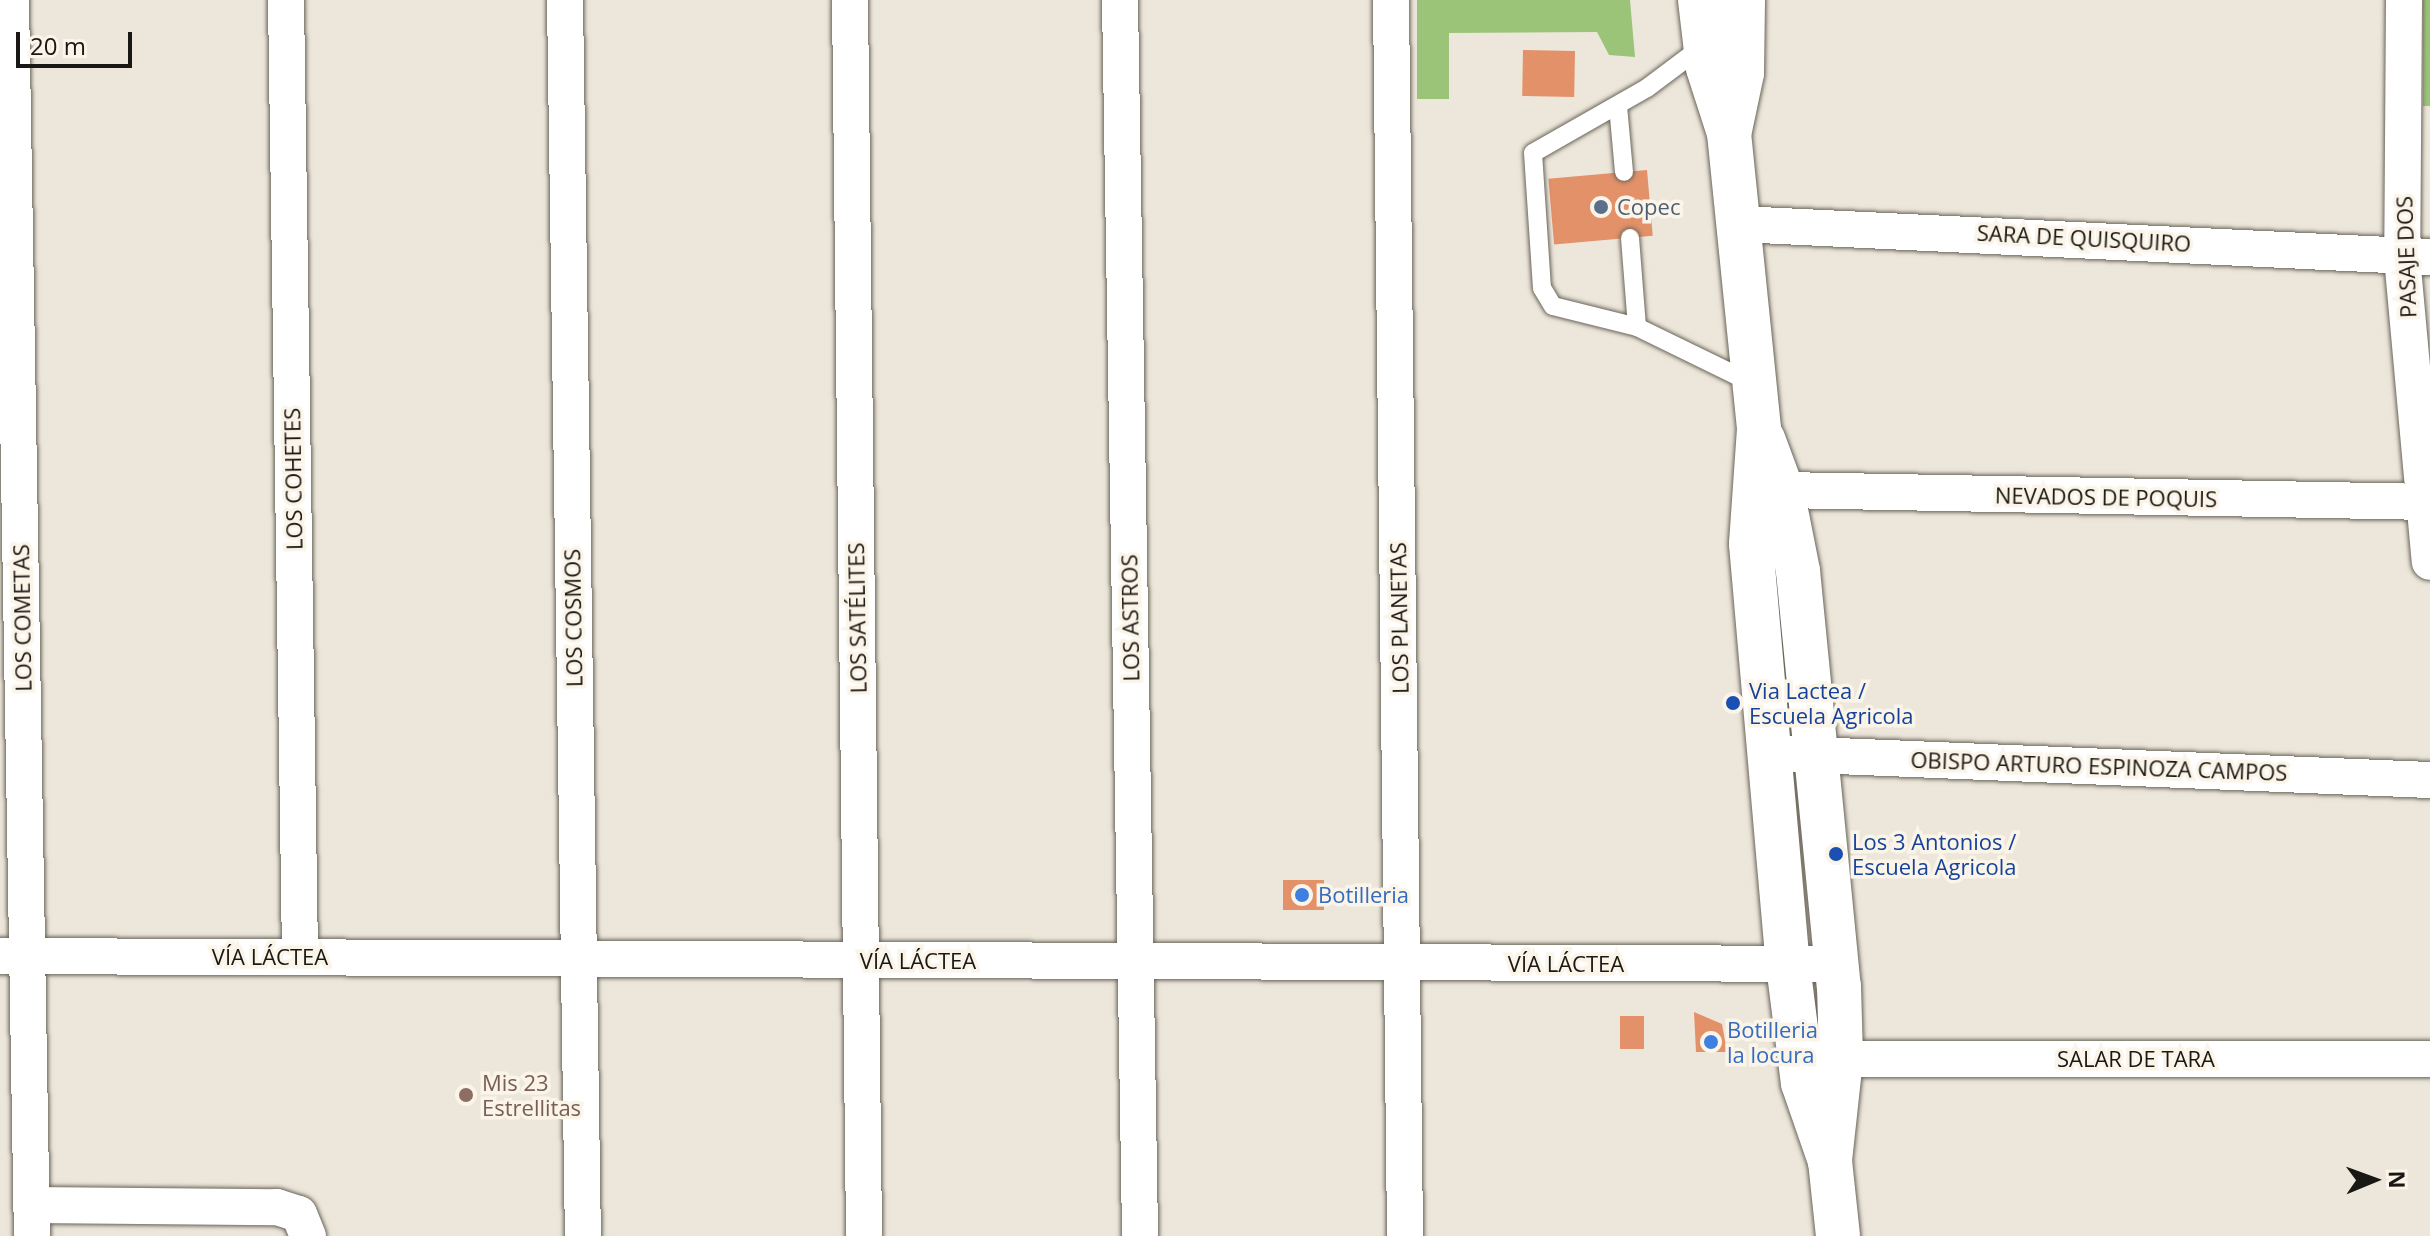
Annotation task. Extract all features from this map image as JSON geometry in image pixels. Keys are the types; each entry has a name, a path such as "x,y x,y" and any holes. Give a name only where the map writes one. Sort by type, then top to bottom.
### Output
{"main road":[{"path":"1700,0 1704,45 1729,133 1755,384 1759,429 1751,544 1788,965 1803,1083 1830,1161"},
{"path":"1729,133 1742,73 1743,0"},
{"path":"1759,429 1782,490 1798,571 1816,754 1836,964 1841,1059 1830,1161 1838,1236"}],"street":[{"name":"LOS COMETAS","path":"11,0 14,956 32,1220"},
{"name":"LOS COHETES","path":"286,0 300,957"},
{"name":"LOS COSMOS","path":"565,0 583,1236"},
{"name":"LOS SATÉLITES","path":"850,0 864,1236"},
{"name":"LOS ASTROS","path":"1120,0 1140,1236"},
{"name":"LOS PLANETAS","path":"1391,0 1405,1236"},
{"name":"PASAJE DOS","path":"2404,0 2430,562"},
{"name":"SARA DE QUISQUIRO","path":"1739,224 2416,257"},
{"name":"NEVADOS DE POQUIS","path":"1782,490 2427,502"},
{"name":"OBISPO ARTURO ESPINOZA CAMPOS","path":"1769,754 2430,780"},
{"name":"VÍA LÁCTEA","path":"14,956 1836,964"},
{"name":"SALAR DE TARA","path":"1841,1059 2430,1059"},
{"path":"32,1220 277,1207 303,1225"}],"lane":[{"path":"1704,45 1618,106 1541,144 1530,162 1545,299 1553,306 1637,327 1755,384"},
{"path":"1618,106 1624,172"},
{"path":"1630,238 1637,327"}],"green space":[{"path":"1417,0 1630,0 1635,57 1609,55 1597,32 1449,33 1449,99 1417,99"},
{"path":"2423,0 2430,0 2430,106 2423,106"}],"building":[{"path":"1523,50 1575,51 1574,97 1522,96"},
{"name":"Copec","path":"1647,170 1653,236 1554,244 1548,179"},
{"name":"Botilleria","path":"1283,880 1324,880 1324,910 1283,910"},
{"name":"Botilleria la locura","path":"1694,1012 1722,1024 1727,1052 1696,1052"},
{"path":"1620,1016 1644,1016 1644,1049 1620,1049"}],"place":[{"name":"Copec","path":"1601,207"},
{"name":"Via Lactea / Escuela Agricola","path":"1733,703"},
{"name":"Los 3 Antonios / Escuela Agricola","path":"1836,854"},
{"name":"Botilleria","path":"1302,895"},
{"name":"Botilleria la locura","path":"1711,1042"},
{"name":"Mis 23 Estrellitas","path":"466,1095"}]}
